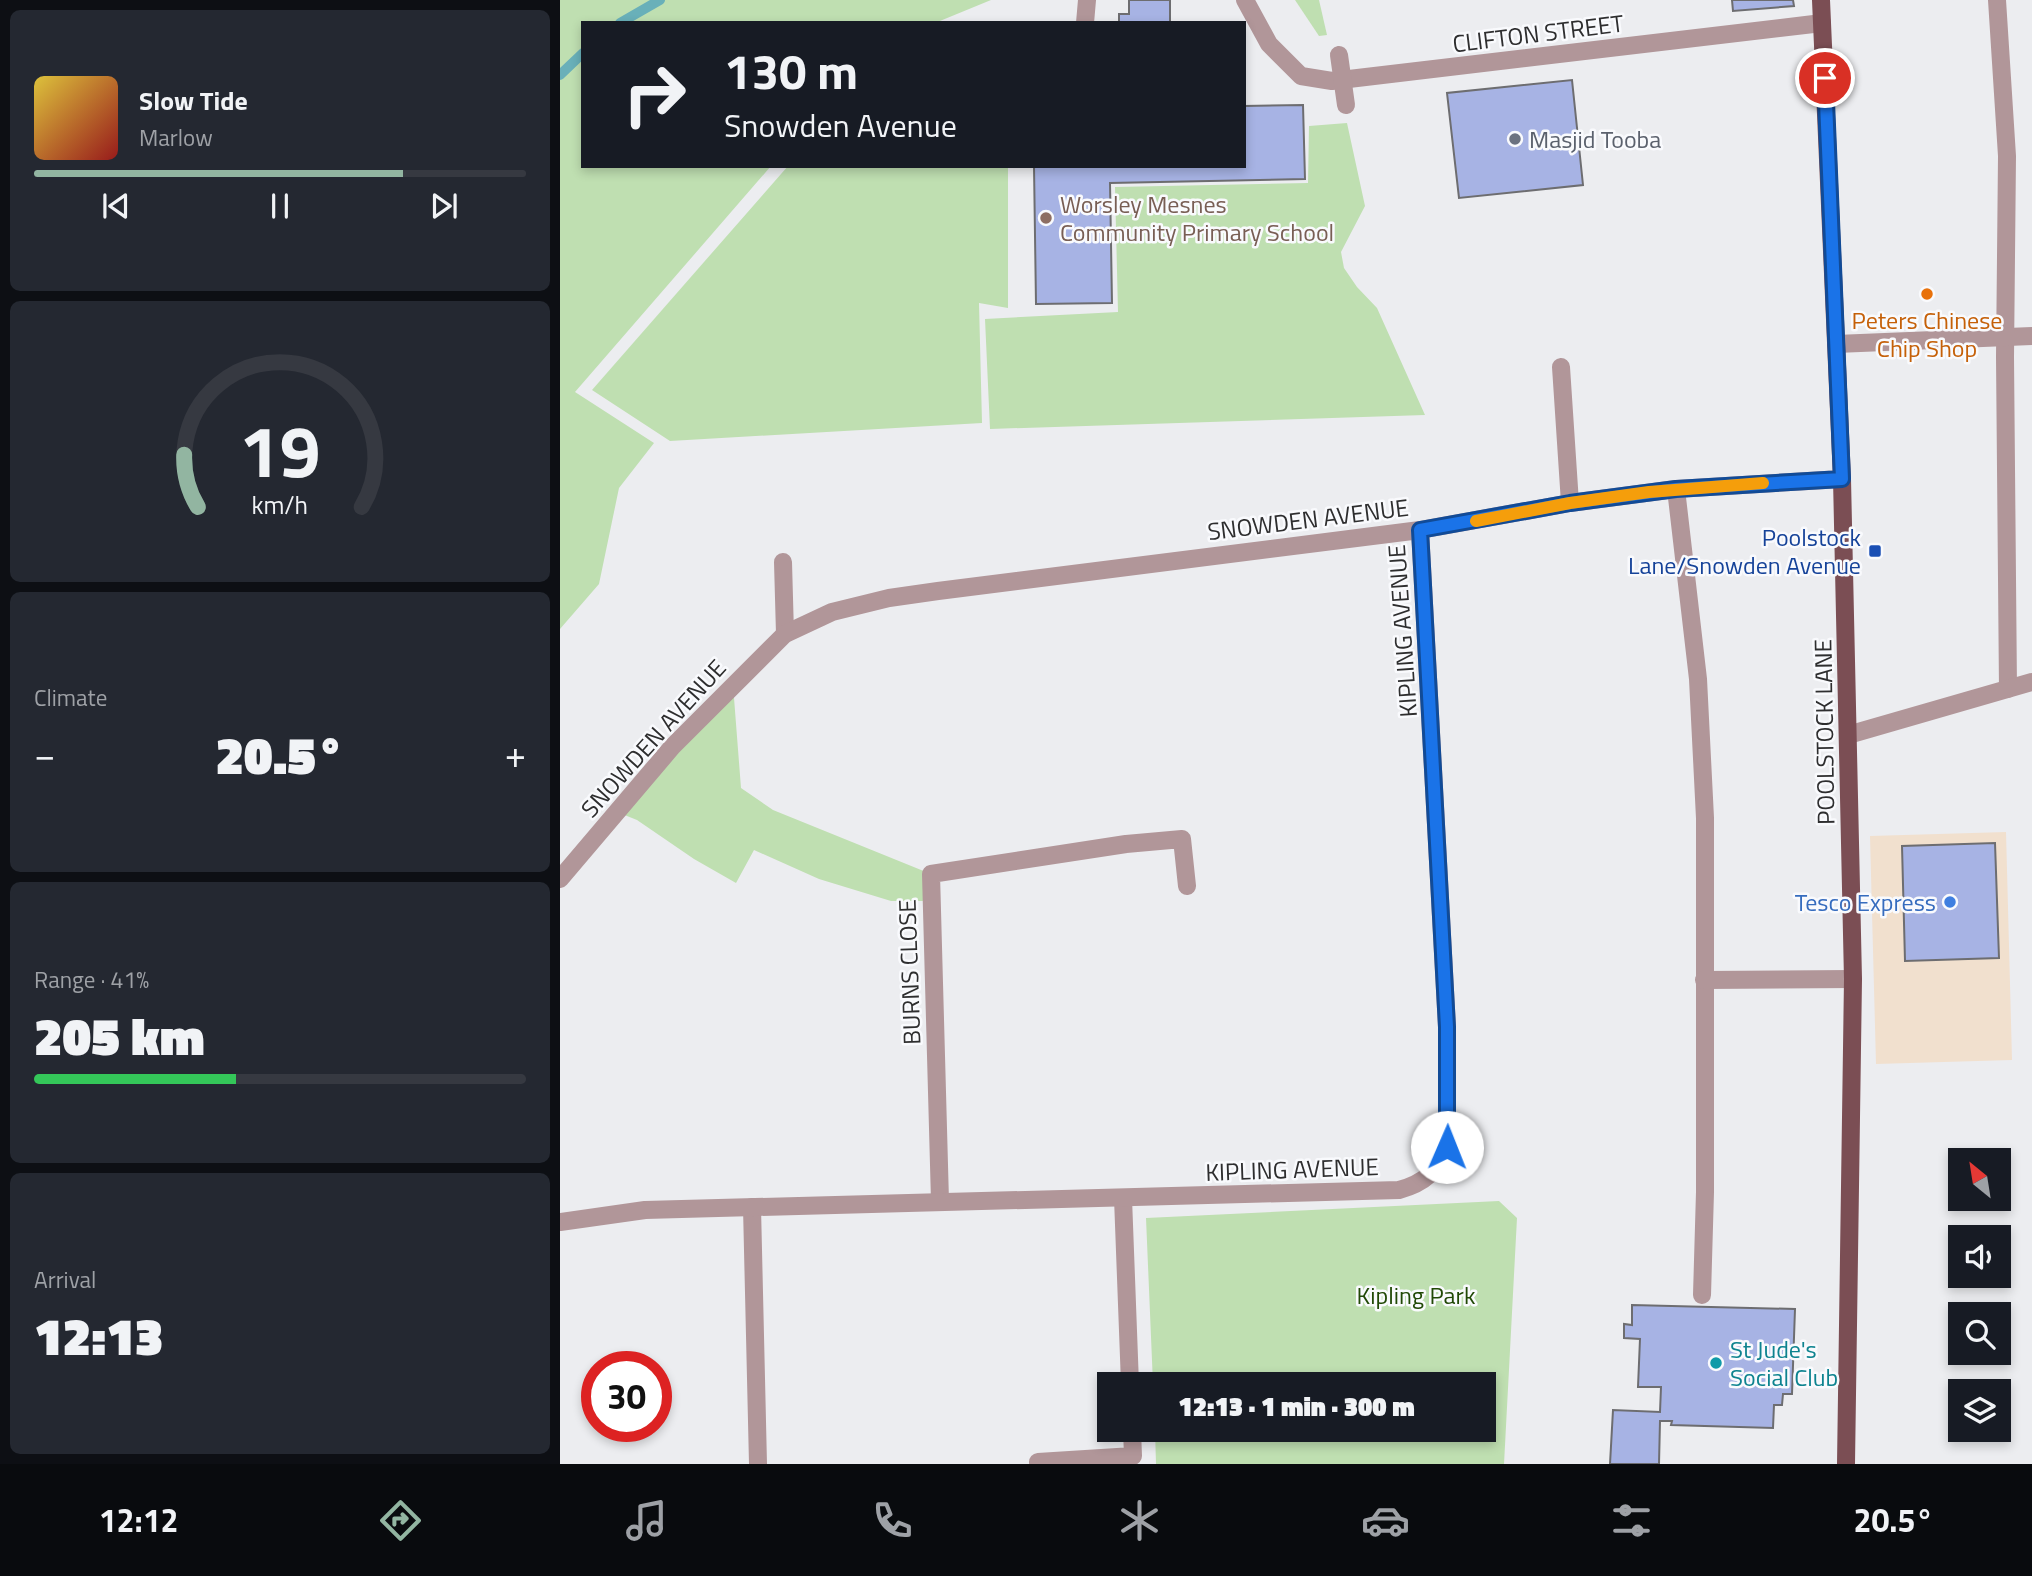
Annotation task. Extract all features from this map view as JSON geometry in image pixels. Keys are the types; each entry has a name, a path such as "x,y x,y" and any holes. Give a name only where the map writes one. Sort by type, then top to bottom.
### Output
{"main road":[{"name":"POOLSTOCK LANE","path":"1821,0 1842,479 1849,735 1853,979 1846,1464"}],"street":[{"path":"1085,21 1087,0"},
{"name":"CLIFTON STREET","path":"1245,0 1269,44 1301,76 1332,81 1822,23"},
{"path":"1997,0 2007,156 2008,689"},
{"path":"1339,55 1346,105"},
{"path":"1836,344 2032,336"},
{"path":"1561,367 1570,503"},
{"name":"SNOWDEN AVENUE","path":"560,879 672,747 785,634 832,612 889,598 1025,578 1420,530 1570,503 1676,489 1842,479"},
{"path":"1676,489 1698,679 1705,818 1705,1192 1702,1294"},
{"name":"KIPLING AVENUE","path":"560,1222 645,1210 1399,1190 1415,1186 1429,1177 1440,1164 1447,1147 1447,1027 1420,530"},
{"path":"783,562 785,634"},
{"path":"1849,735 2032,682"},
{"name":"BURNS CLOSE","path":"940,1201 932,874 1126,844 1182,839 1187,886"},
{"path":"1704,980 1853,979"},
{"path":"1123,1198 1130,1372"},
{"path":"752,1207 758,1464"},
{"path":"1038,1462 1133,1456 1132,1442"}],"shaded area":[{"path":"2006,832 2012,1060 1876,1064 1870,836"}],"green space":[{"path":"560,0 991,0 940,21 581,21 581,168 769,168 575,392 654,443 619,488 599,584 560,629"},
{"path":"1295,0 1319,0 1327,35 1319,36"},
{"path":"1347,123 1365,206 1341,252 1344,268 1377,308 1425,415 990,429 985,319 1118,312 1115,187 1308,183 1309,126"},
{"path":"786,168 1008,168 1008,308 979,303 982,423 670,441 592,390"},
{"path":"733,685 741,788 773,810 931,874 932,901 891,901 819,879 754,850 736,883 694,859 637,820 617,812"},
{"name":"Kipling Park","path":"1499,1201 1517,1218 1504,1464 1156,1464 1155,1442 1496,1442 1496,1372 1152,1372 1146,1218"}],"building":[{"path":"1129,0 1170,0 1170,21 1119,21 1119,14 1129,14"},
{"path":"1732,0 1793,0 1794,6 1733,11"},
{"name":"Masjid Tooba","path":"1572,80 1583,185 1459,198 1447,93"},
{"path":"1303,105 1305,179 1110,183 1112,303 1036,304 1034,168 1246,168 1246,106"},
{"name":"Tesco Express","path":"1995,843 1999,958 1905,961 1902,846"},
{"name":"St Jude's Social Club","path":"1632,1305 1795,1309 1792,1394 1783,1394 1782,1405 1774,1405 1773,1428 1671,1425 1672,1421 1660,1421 1659,1464 1610,1464 1613,1410 1660,1412 1661,1387 1638,1387 1640,1339 1624,1338 1624,1324 1632,1325"}],"waterway":[{"path":"623,21 660,0"},
{"path":"560,75 581,55"}],"slow traffic":[{"path":"1476,521 1570,503 1649,492 1763,483"}],"place":[{"name":"Masjid Tooba","path":"1515,139"},
{"name":"Worsley Mesnes Community Primary School","path":"1046,218"},
{"name":"Peters Chinese Chip Shop","path":"1927,294"},
{"name":"Poolstock Lane/Snowden Avenue","path":"1875,551"},
{"name":"Tesco Express","path":"1950,902"},
{"name":"St Jude's Social Club","path":"1716,1363"}],"route":[{"path":"1447,1147 1447,1027 1420,530 1570,503 1676,489 1842,479 1825,78"}]}
